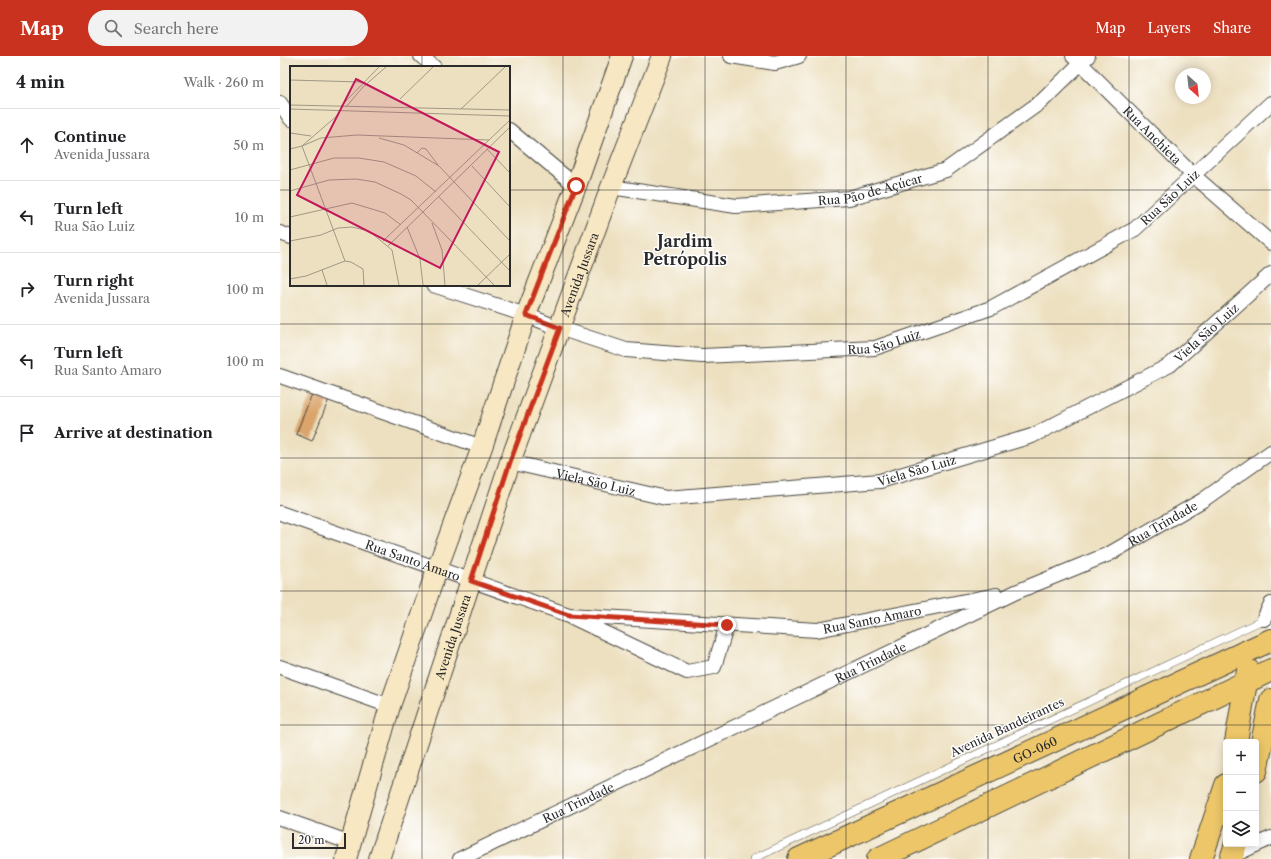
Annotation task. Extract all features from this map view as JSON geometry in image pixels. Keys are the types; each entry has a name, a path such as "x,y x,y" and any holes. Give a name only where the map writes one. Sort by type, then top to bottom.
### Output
{"main road":[{"name":"GO-060","path":"799,859 864,817 1271,640"},
{"path":"1237,739 1251,649"},
{"path":"878,859 1271,670"},
{"path":"1259,757 1271,700"},
{"path":"1201,859 1223,794"}],"street":[{"path":"421,56 433,66"},
{"path":"280,818 349,851 390,706 437,569 482,447 526,315 576,186 622,56"},
{"name":"Avenida Jussara","path":"379,859 510,462 611,187 662,56"},
{"path":"731,56 775,62 799,56"},
{"name":"Rua Pão de Açúcar","path":"611,187 736,206 849,198 946,170 1042,101 1080,58"},
{"name":"Rua Anchieta","path":"1080,58 1193,176 1271,243"},
{"path":"280,103 290,118"},
{"name":"Rua São Luiz","path":"438,286 454,289 560,328 626,350 702,356 875,348 998,304 1135,229 1271,103"},
{"path":"510,131 576,186"},
{"path":"280,233 290,237"},
{"name":"Viela São Luiz","path":"510,462 666,498 880,481 1032,436 1170,365 1271,274"},
{"path":"280,376 482,447"},
{"name":"Rua Trindade","path":"460,859 1016,592 1109,554 1203,500 1271,452"},
{"name":"Rua Santo Amaro","path":"280,513 569,615 687,672 714,667 727,625"},
{"name":"Rua Santo Amaro","path":"569,615 817,630 1016,592"},
{"path":"1268,618 1271,604"},
{"path":"280,667 390,706"},
{"path":"1233,853 1271,838"}],"lane":[{"name":"Avenida Bandeirantes","path":"753,859 864,817 1268,618"}],"building":[{"path":"312,394 329,399 312,441 296,434"}],"district":[{"name":"Jardim Petrópolis","path":"685,250"}],"route":[{"path":"576,186 526,315 560,328 510,462 471,581 569,615 727,625"}]}
